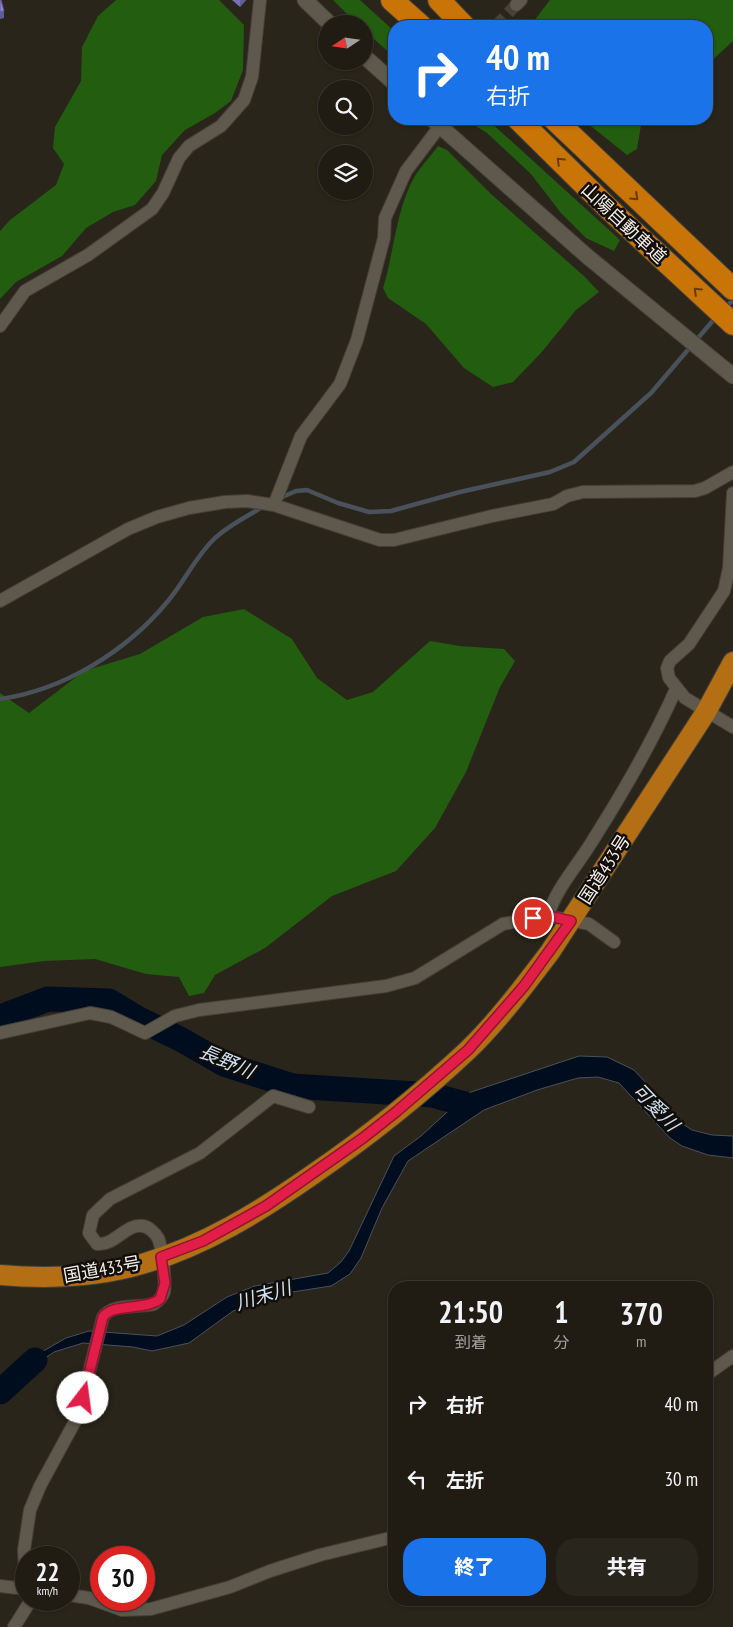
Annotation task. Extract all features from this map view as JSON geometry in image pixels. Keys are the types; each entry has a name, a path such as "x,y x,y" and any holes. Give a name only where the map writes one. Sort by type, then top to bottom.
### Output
{"highway":[{"path":"392,0 414,20"},
{"path":"405,0 424,20"},
{"path":"440,0 458,20"},
{"name":"山陽自動車道","path":"524,125 608,208 733,324"},
{"name":"山陽自動車道","path":"560,125 733,289"},
{"name":"国道433号","path":"708,709 733,662"},
{"name":"国道433号","path":"0,1275 75,1277 120,1270 203,1241 266,1206 384,1122 468,1050 502,1012 550,952 733,672"}],"street":[{"path":"0,326 25,291 88,255 152,209 163,193 179,158 189,146 221,126 244,100 252,77 260,0"},
{"path":"305,0 321,15"},
{"path":"373,64 388,78"},
{"path":"274,505 301,436 340,384 357,340 384,238 385,218 406,172 434,125"},
{"path":"439,125 588,257 733,376"},
{"path":"0,600 128,530 157,517 189,508 225,502 247,501 274,505 370,538 394,540 492,516 553,504 567,496 583,492 695,491 705,488 733,472"},
{"path":"733,493 729,568 724,591 689,644 670,661 667,668 669,678 676,689 688,700 708,709 733,727"},
{"path":"548,916 553,899 579,863 639,767 676,689"},
{"path":"0,1034 90,1013 111,1017 145,1033 175,1016 199,1010 386,986 415,978 503,924 548,916 590,924 614,942"},
{"path":"0,1586 26,1589 24,1550 30,1510 40,1486 78,1416 97,1346 101,1323 106,1312 146,1306 160,1299 165,1283 158,1238 151,1230 143,1226 127,1230 104,1244 97,1244 89,1233 93,1215 110,1198 123,1190 162,1173 200,1153 273,1096 309,1107"},
{"path":"713,1370 733,1356"},
{"path":"80,1597 122,1610 151,1609 230,1587 270,1571 320,1555 388,1538"},
{"path":"14,1627 24,1611"}],"green space":[{"path":"116,0 219,0 244,25 243,70 231,101 215,113 185,130 162,155 156,181 135,205 113,212 86,228 62,256 16,282 0,299 0,231 10,220 56,185 64,164 53,148 55,127 81,81 82,47 98,16"},
{"path":"333,0 360,0 388,26 388,52 373,38 373,15 348,15"},
{"path":"550,0 733,0 733,41 713,60 713,20 535,20"},
{"path":"474,125 494,125 620,240 614,251 586,238 561,213 531,174 487,133"},
{"path":"590,125 641,125 637,149 627,155"},
{"path":"438,146 447,150 491,194 585,277 599,292 576,310 541,353 513,382 493,387 464,368 426,324 388,298 383,288 399,216 409,189 417,172"},
{"path":"244,609 292,639 317,678 347,700 373,692 430,641 460,646 504,649 515,661 500,687 466,772 435,828 396,871 332,896 265,948 215,975 204,993 189,996 179,977 146,974 95,959 44,961 0,967 0,693 29,713 84,671 140,654 203,617"}],"water":[{"name":"可愛川","path":"579,1056 607,1057 634,1070 648,1085 663,1107 675,1119 692,1130 712,1135 733,1136 733,1158 708,1155 682,1146 670,1138 619,1083 598,1077 578,1078 537,1090 484,1110 408,1161 382,1208 361,1258 350,1274 331,1286 286,1293 233,1311 189,1343 152,1351 133,1347 83,1343 54,1352 10,1382 26,1361 66,1338 89,1331 157,1336 184,1325 227,1297 255,1286 328,1273 341,1262 349,1251 394,1156 421,1136 468,1093"}],"building":[{"path":"0,0 4,11 0,12"}],"waterway":[{"path":"725,308 733,300"},
{"path":"280,498 296,491 307,490 338,503 369,512 391,511 460,492 550,472 574,462 651,393 716,317"},
{"path":"0,699 47,687 93,665 114,652 152,619 168,601 213,540 231,526 264,506"},
{"name":"長野川","path":"0,1017 48,999 109,1001 224,1064 292,1086 432,1095 465,1104"},
{"name":"川末川","path":"0,1392 35,1360"}],"tunnel":[{"path":"502,20 516,5"}],"route":[{"path":"83,1398 103,1317 106,1312 146,1306 154,1304 160,1299 164,1293 165,1283 161,1257 203,1241 266,1206 330,1163 396,1112 468,1050 524,986 571,921 548,916 533,918"}]}
